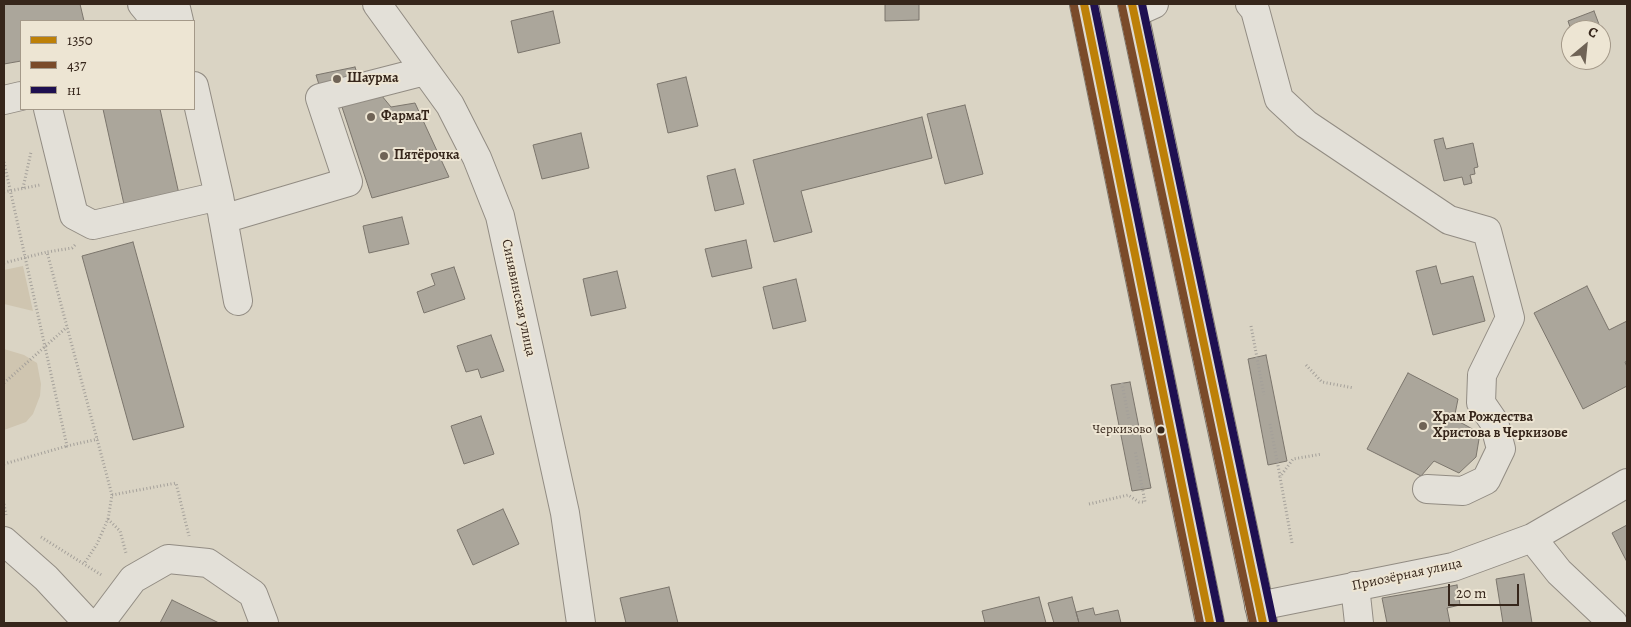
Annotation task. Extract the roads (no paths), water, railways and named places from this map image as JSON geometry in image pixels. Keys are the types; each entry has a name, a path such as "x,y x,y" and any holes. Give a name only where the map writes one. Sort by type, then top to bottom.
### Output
{"highway":[{"path":"1084,4 1210,623"},
{"path":"1140,7 1217,412 1261,614"}],"street":[{"path":"142,4 155,20"},
{"path":"175,4 179,20"},
{"name":"Синявинская улица","path":"377,4 450,105 477,158 500,216 565,513 580,623"},
{"path":"1250,4 1255,10 1279,99 1306,124 1449,220 1487,231 1510,318 1482,375 1481,403 1494,422 1501,449 1486,480 1463,491 1427,489"},
{"path":"48,110 74,215 93,225 221,208 348,182 320,98 425,71"},
{"path":"195,91 221,208 238,301"},
{"path":"4,100 20,96"},
{"name":"Приозёрная улица","path":"1261,614 1355,586 1453,567 1532,538 1627,483"},
{"path":"9,530 46,578 88,623"},
{"path":"1532,538 1559,572 1612,623"},
{"path":"100,623 129,584 168,559 208,563 253,594 264,623"},
{"path":"1355,586 1359,623"}],"place":[{"name":"Шаурма","path":"337,79"},
{"name":"ФармаТ","path":"371,117"},
{"name":"Пятёрочка","path":"384,156"},
{"name":"Храм Рождества Христова в Черкизове","path":"1423,426"},
{"name":"Черкизово","path":"1161,430"}]}
